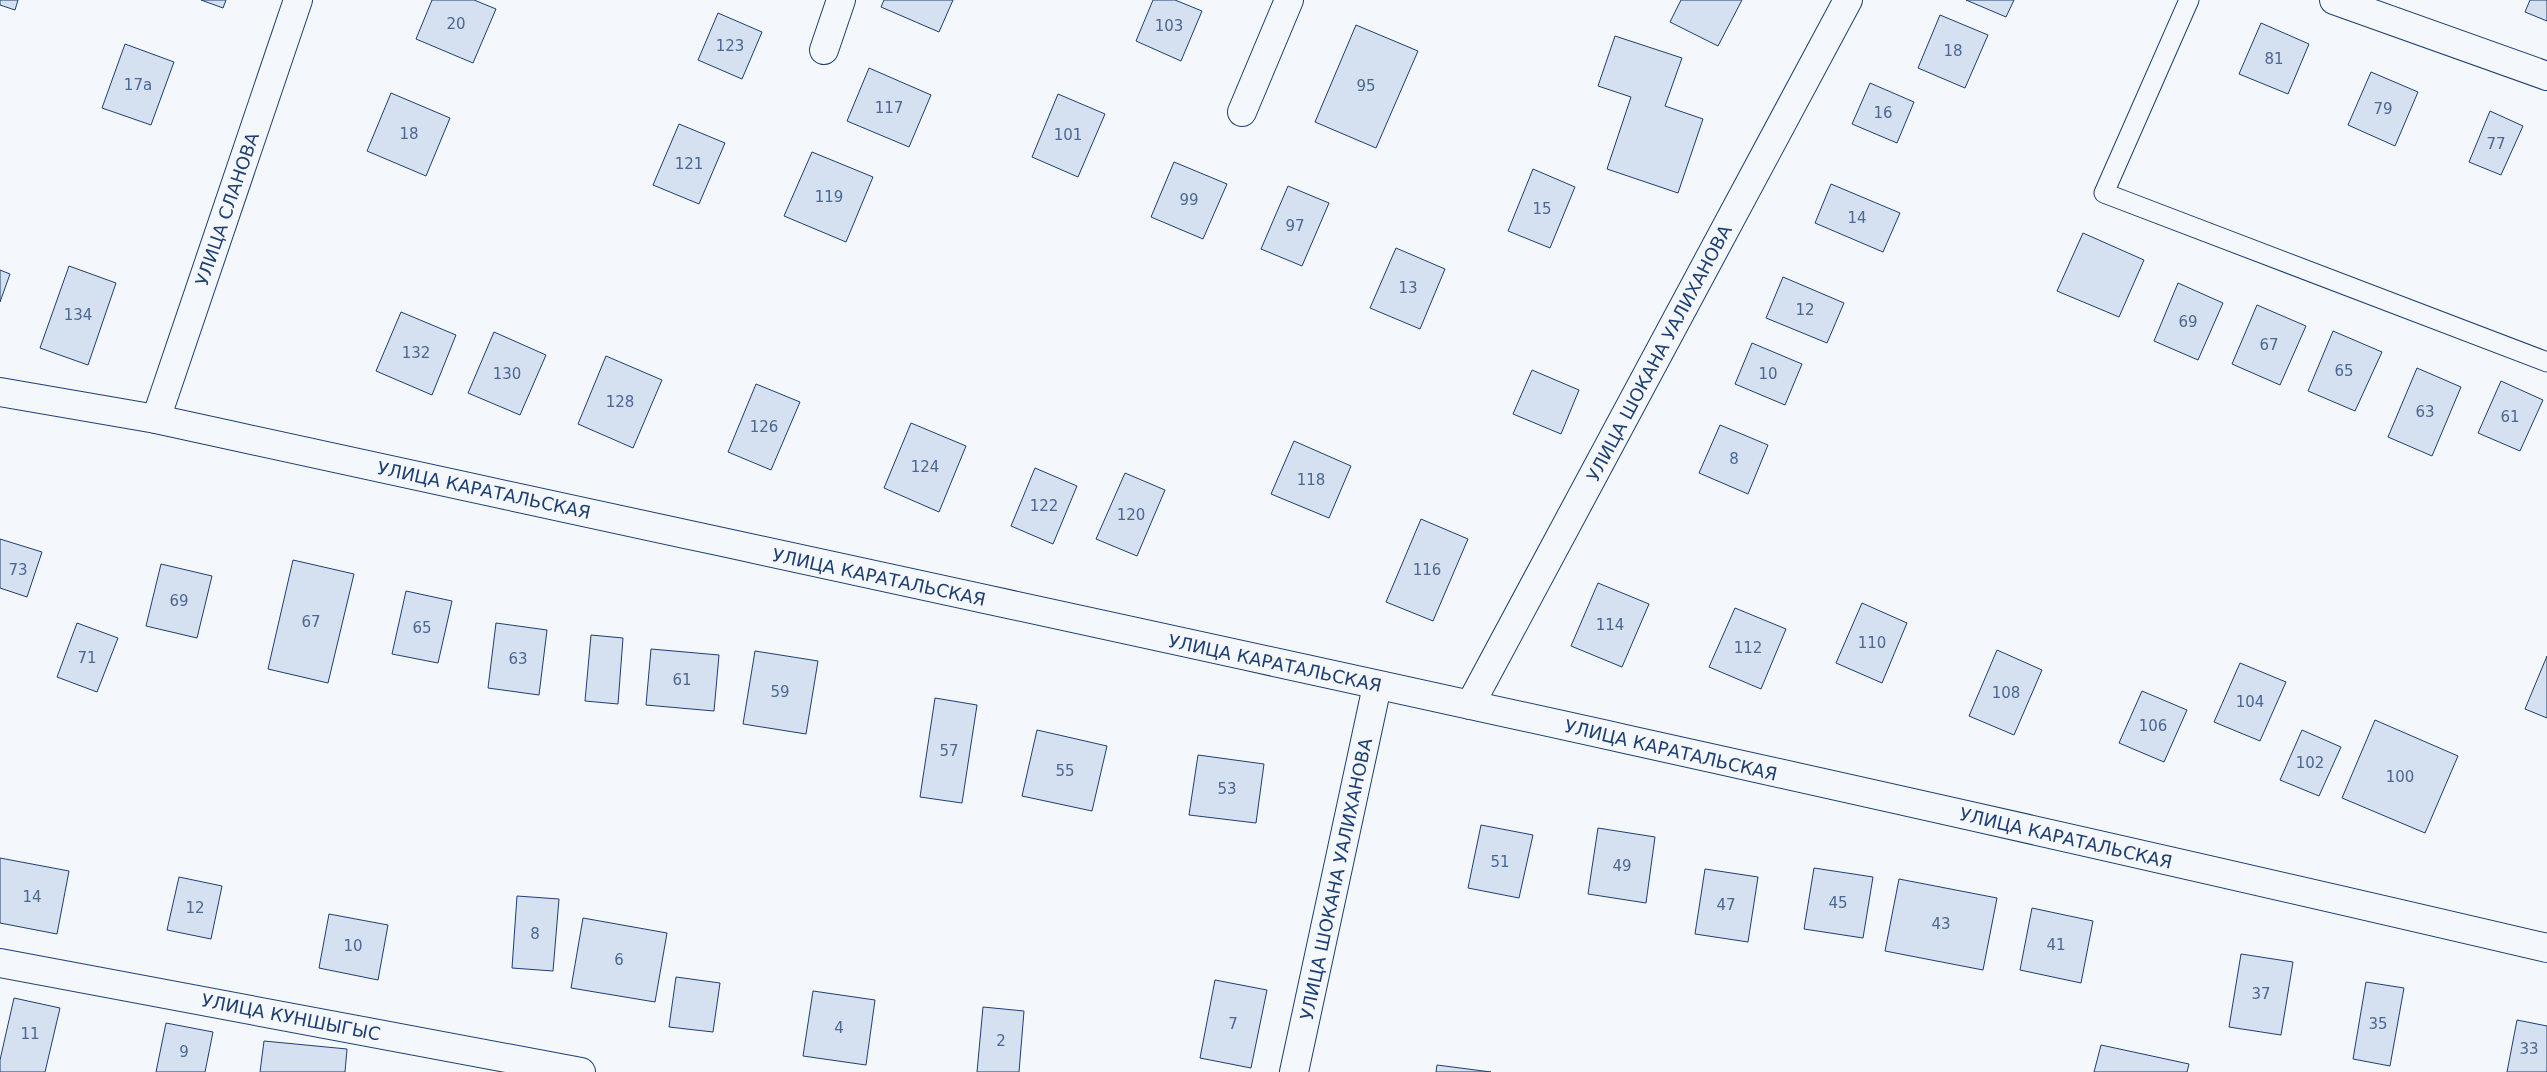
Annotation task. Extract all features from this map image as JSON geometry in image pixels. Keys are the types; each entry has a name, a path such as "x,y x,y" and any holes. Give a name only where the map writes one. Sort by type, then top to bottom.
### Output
{"street":[{"name":"УЛИЦА СЛАНОВА","path":"156,419 298,0"},
{"path":"824,50 841,0"},
{"path":"1242,112 1289,0"},
{"name":"УЛИЦА ШОКАНА УАЛИХАНОВА","path":"1470,705 1848,0"},
{"path":"2334,0 2547,76"},
{"name":"УЛИЦА КАРАТАЛЬСКАЯ","path":"0,392 156,419 1470,705 2262,881 2547,948"},
{"name":"УЛИЦА ШОКАНА УАЛИХАНОВА","path":"1294,1072 1377,686"},
{"name":"УЛИЦА КУНШЫГЫС","path":"0,963 581,1072"}],"lane":[{"path":"2189,0 2104,193 2547,362"}],"building":[{"path":"0,0 18,0 15,10 0,5"},
{"path":"201,0 226,0 223,8"},
{"path":"432,0 474,0 496,9 473,63 416,39"},
{"path":"884,0 953,0 939,32 881,7"},
{"path":"1153,0 1175,0 1202,11 1181,61 1136,41"},
{"path":"1681,0 1742,0 1718,46 1670,22"},
{"path":"1966,0 2014,0 2006,17"},
{"path":"2530,0 2547,0 2547,21 2525,12"},
{"path":"718,13 762,32 742,79 698,60"},
{"path":"1940,15 1988,35 1965,88 1918,68"},
{"path":"2261,23 2309,44 2288,94 2239,74"},
{"path":"1356,25 1418,51 1376,148 1315,122"},
{"path":"1615,36 1682,58 1665,106 1703,119 1678,193 1607,169 1631,97 1598,86"},
{"path":"125,44 174,62 151,125 102,108"},
{"path":"869,68 931,95 909,147 847,121"},
{"path":"2371,72 2418,92 2395,146 2348,125"},
{"path":"1870,83 1914,102 1897,143 1852,124"},
{"path":"391,93 450,118 426,176 367,151"},
{"path":"1058,94 1105,114 1078,177 1032,157"},
{"path":"2490,111 2523,126 2501,175 2469,162"},
{"path":"679,124 725,143 699,204 653,185"},
{"path":"812,152 873,177 846,242 784,216"},
{"path":"1174,162 1227,184 1203,239 1151,217"},
{"path":"1533,169 1575,187 1550,248 1508,231"},
{"path":"1831,184 1900,213 1883,252 1815,223"},
{"path":"1288,186 1329,203 1302,266 1261,249"},
{"path":"2083,233 2144,260 2119,317 2057,291"},
{"path":"1396,248 1445,269 1420,329 1370,308"},
{"path":"69,266 116,283 88,365 40,348"},
{"path":"0,270 10,274 0,302"},
{"path":"1783,277 1844,303 1827,343 1766,318"},
{"path":"2178,283 2223,303 2198,360 2154,341"},
{"path":"2257,305 2306,326 2280,385 2232,364"},
{"path":"401,312 456,335 432,395 376,371"},
{"path":"2333,331 2382,352 2355,411 2308,391"},
{"path":"494,332 546,355 520,415 468,393"},
{"path":"1752,343 1802,364 1785,405 1735,384"},
{"path":"606,356 662,380 633,448 578,424"},
{"path":"2417,368 2461,387 2432,456 2388,437"},
{"path":"1532,370 1579,390 1561,434 1513,414"},
{"path":"2501,381 2543,400 2520,451 2478,433"},
{"path":"756,384 800,402 771,470 728,452"},
{"path":"911,423 966,446 939,512 884,488"},
{"path":"1720,425 1768,445 1748,494 1699,473"},
{"path":"1294,441 1351,466 1329,518 1271,494"},
{"path":"1035,468 1077,486 1053,544 1011,526"},
{"path":"1125,473 1165,490 1137,556 1096,539"},
{"path":"1421,519 1468,539 1433,621 1386,602"},
{"path":"0,539 42,552 27,597 0,588"},
{"path":"293,560 354,574 328,683 268,669"},
{"path":"161,564 212,576 197,638 146,626"},
{"path":"1598,583 1649,604 1622,667 1571,646"},
{"path":"406,591 452,601 438,663 392,654"},
{"path":"1862,603 1907,623 1882,683 1836,663"},
{"path":"1735,608 1786,629 1761,689 1709,667"},
{"path":"77,623 118,638 97,692 57,677"},
{"path":"496,623 547,630 539,695 488,688"},
{"path":"591,635 623,638 618,704 585,701"},
{"path":"651,649 719,655 714,711 646,705"},
{"path":"1997,650 2042,670 2014,735 1969,716"},
{"path":"755,651 818,661 806,734 743,724"},
{"path":"2547,656 2547,718 2525,709"},
{"path":"2240,663 2286,682 2260,741 2214,722"},
{"path":"2142,691 2187,710 2164,762 2119,743"},
{"path":"935,698 977,705 962,803 920,797"},
{"path":"2375,720 2458,756 2425,833 2342,798"},
{"path":"1037,730 1107,746 1092,811 1022,796"},
{"path":"2302,730 2341,747 2319,796 2280,780"},
{"path":"1198,755 1264,764 1256,823 1189,815"},
{"path":"1481,825 1533,835 1519,898 1468,888"},
{"path":"1598,828 1655,837 1646,903 1588,894"},
{"path":"0,858 69,871 57,934 0,923"},
{"path":"1814,868 1873,877 1863,938 1804,929"},
{"path":"1705,869 1758,877 1748,942 1695,934"},
{"path":"179,877 222,886 211,939 167,930"},
{"path":"1899,879 1997,898 1983,970 1885,951"},
{"path":"517,896 559,899 553,971 512,968"},
{"path":"2032,908 2093,921 2081,983 2020,970"},
{"path":"329,914 388,925 378,980 319,968"},
{"path":"583,918 667,933 655,1002 571,988"},
{"path":"2241,954 2293,962 2281,1035 2229,1027"},
{"path":"676,977 720,983 713,1032 669,1027"},
{"path":"1215,980 1267,990 1251,1068 1200,1058"},
{"path":"2366,982 2404,988 2390,1066 2353,1059"},
{"path":"813,991 875,1000 866,1065 803,1056"},
{"path":"14,998 60,1008 45,1072 0,1072 0,1060"},
{"path":"983,1007 1024,1011 1019,1072 977,1072"},
{"path":"2517,1020 2547,1026 2547,1072 2507,1072"},
{"path":"166,1023 213,1032 205,1072 156,1072"},
{"path":"264,1041 347,1049 345,1072 260,1072"},
{"path":"2101,1045 2189,1064 2187,1072 2094,1072"},
{"path":"1437,1065 1491,1072 1436,1072"}]}
